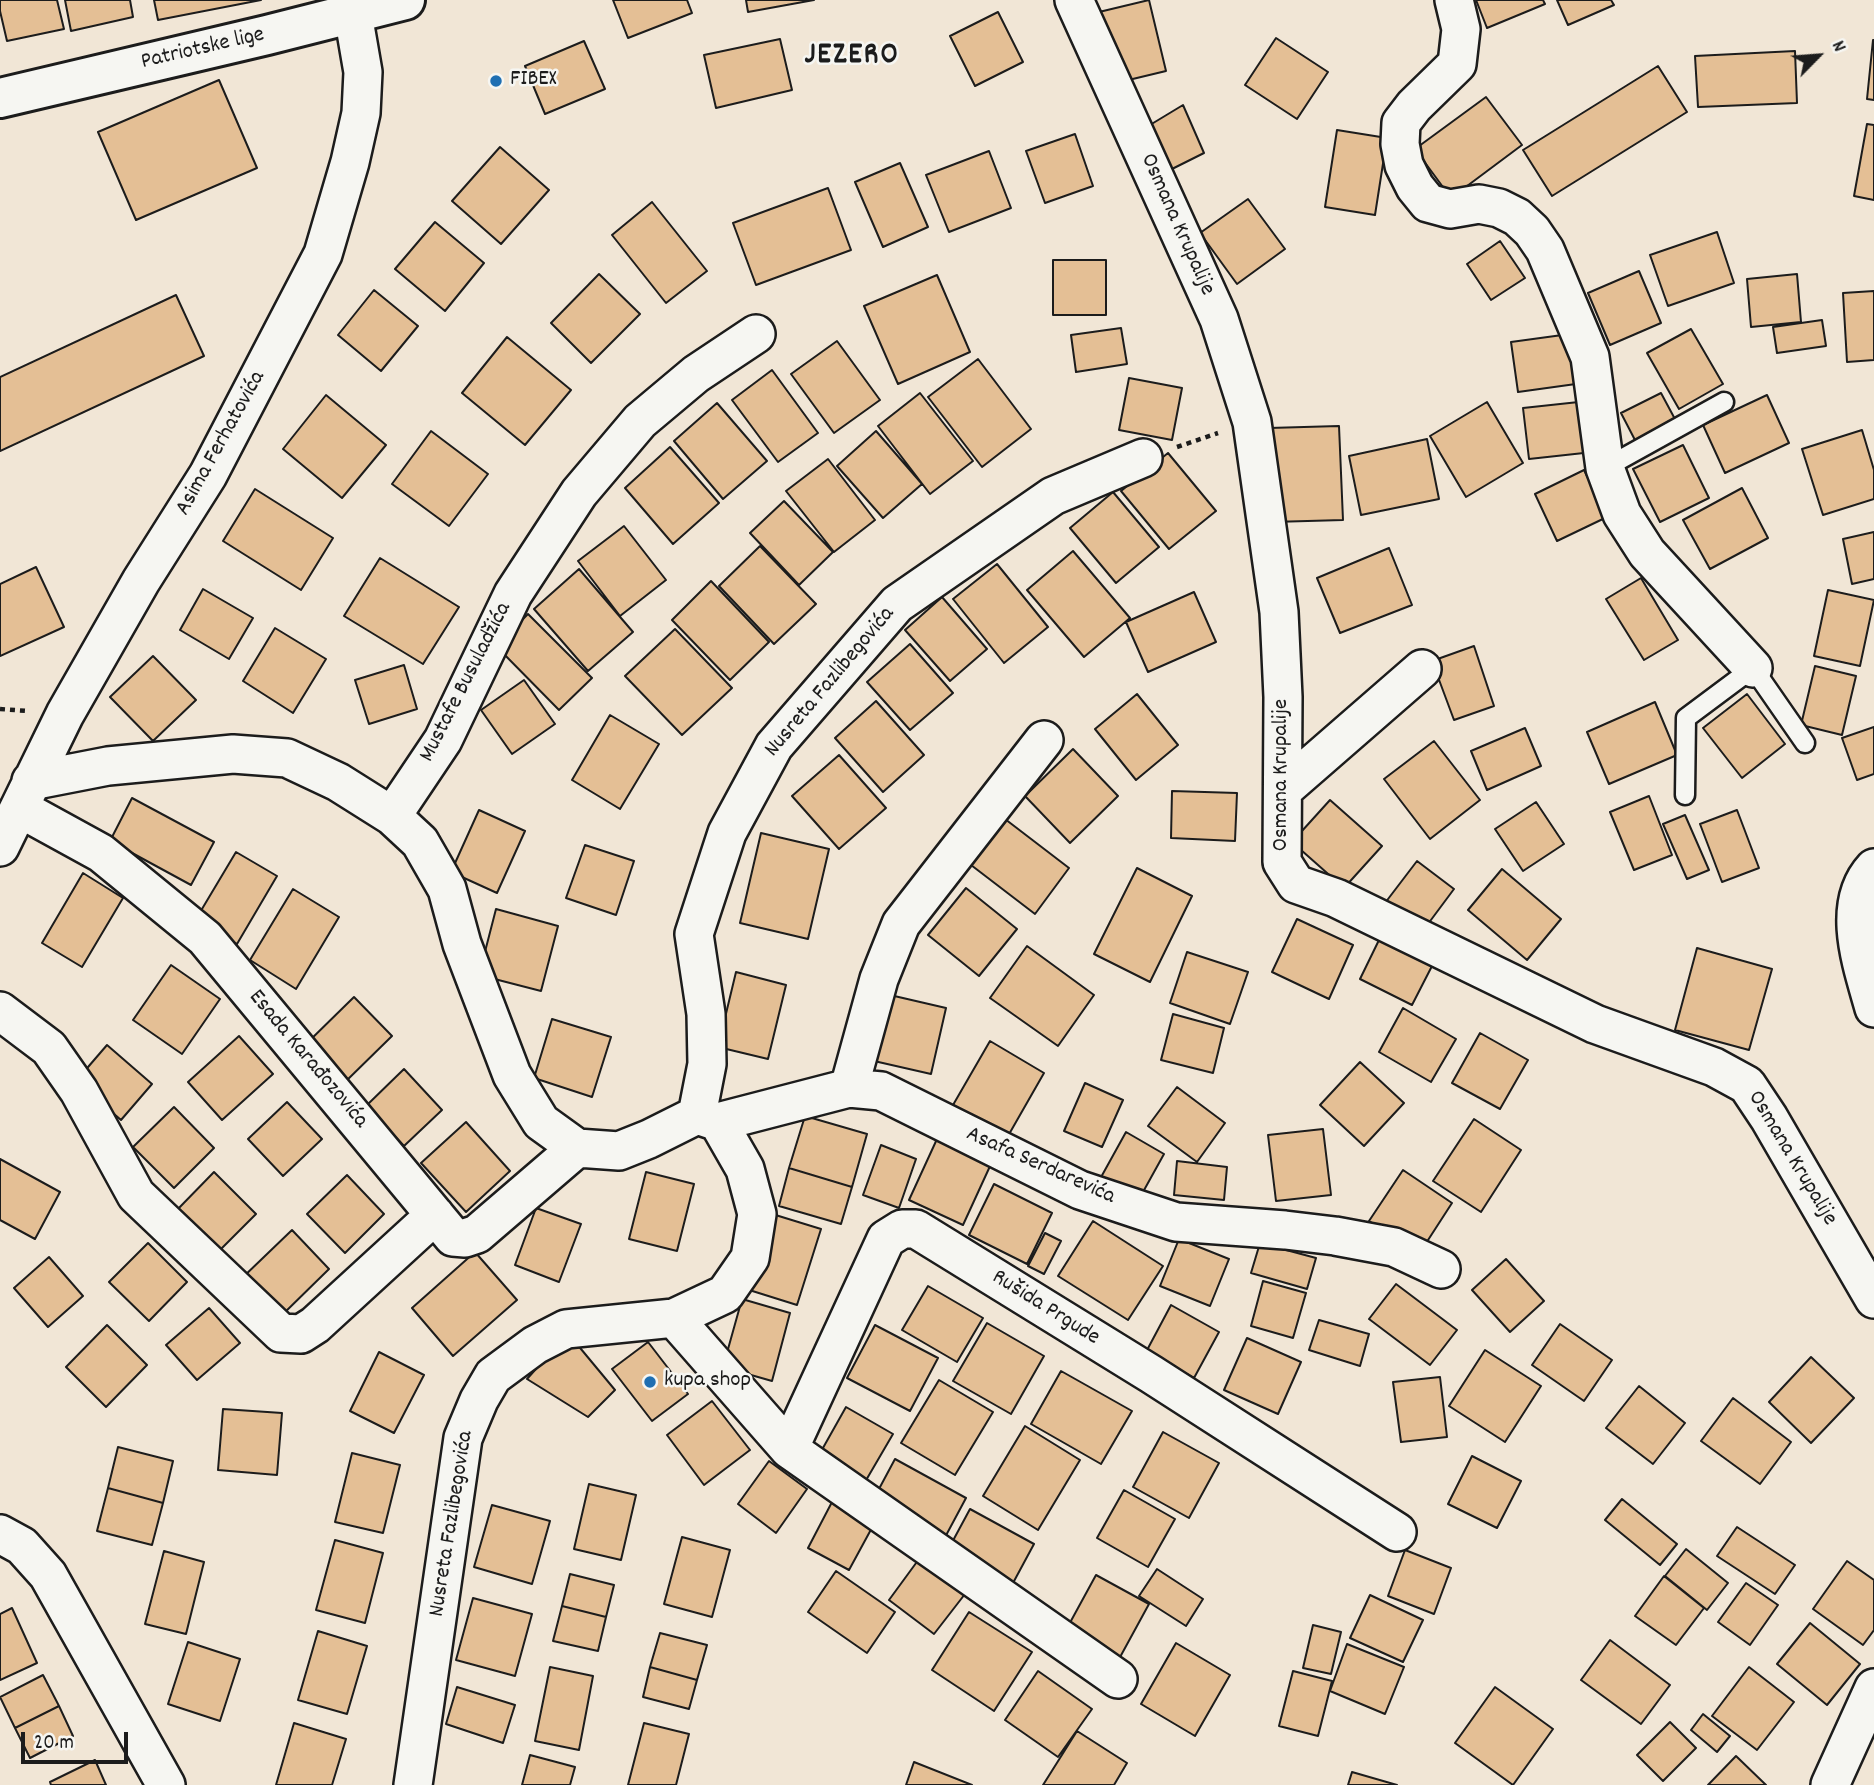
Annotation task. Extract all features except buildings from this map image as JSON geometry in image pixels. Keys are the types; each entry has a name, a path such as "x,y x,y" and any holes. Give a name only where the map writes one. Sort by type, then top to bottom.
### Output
{"street":[{"name":"Patriotske lige","path":"0,98 405,0"},
{"name":"Osmana Krupalije","path":"1074,0 1219,319 1252,422 1279,612 1283,697 1282,862 1296,884 1336,898 1595,1024 1714,1067 1747,1085 1874,1299"},
{"path":"1454,0 1461,29 1457,64 1401,122 1400,144 1404,165 1415,187 1428,202 1450,209 1479,204 1499,208 1517,217 1532,231 1545,250 1590,358 1605,468 1622,514 1647,553 1753,668"},
{"name":"Asima Ferhatovića","path":"0,847 65,713 141,580 208,475 323,254 350,162 361,113 363,72 353,14"},
{"name":"Mustafe Busuladžića","path":"392,816 443,740 513,594 579,493 640,421 696,374 756,334"},
{"name":"Nusreta Fazlibegovića","path":"413,1785 463,1438 479,1400 493,1376 534,1345 565,1329 674,1318 725,1294 750,1258 757,1214 745,1169 707,1119 706,1014 694,934 727,833 774,746 897,604 1053,496 1143,458"},
{"path":"1283,790 1422,669"},
{"path":"849,1088 879,979 901,924 1044,740"},
{"path":"25,795 108,766 233,754 287,758 338,782 392,816 420,842 447,889 463,944 512,1075 541,1122 577,1148 619,1151 707,1119"},
{"name":"Esada Karađozovića","path":"25,795 205,938 453,1237 465,1238 477,1234 577,1148"},
{"path":"1874,868 1866,876 1854,919 1867,956 1874,1008"},
{"path":"0,1011 49,1048 79,1091 136,1195 281,1333 301,1334 315,1325 435,1215"},
{"name":"Asafa Serdarevića","path":"707,1119 849,1088 881,1091 1080,1190 1176,1222 1335,1236 1394,1247 1441,1269"},
{"name":"Rušida Prgude","path":"789,1450 886,1239 902,1229 916,1229 1151,1374 1397,1532"},
{"path":"674,1318 789,1450 1118,1679"},
{"path":"0,1534 22,1546 48,1575 166,1785"},
{"path":"1830,1785 1872,1699"}],"lane":[{"path":"1605,468 1724,402"},
{"path":"1685,796 1686,718 1753,668 1805,743"}],"path":[{"path":"1143,458 1252,422"}],"place":[{"name":"FIBEX","path":"496,81"},
{"name":"kupa shop","path":"650,1382"}],"district":[{"name":"JEZERO","path":"852,58"}]}
